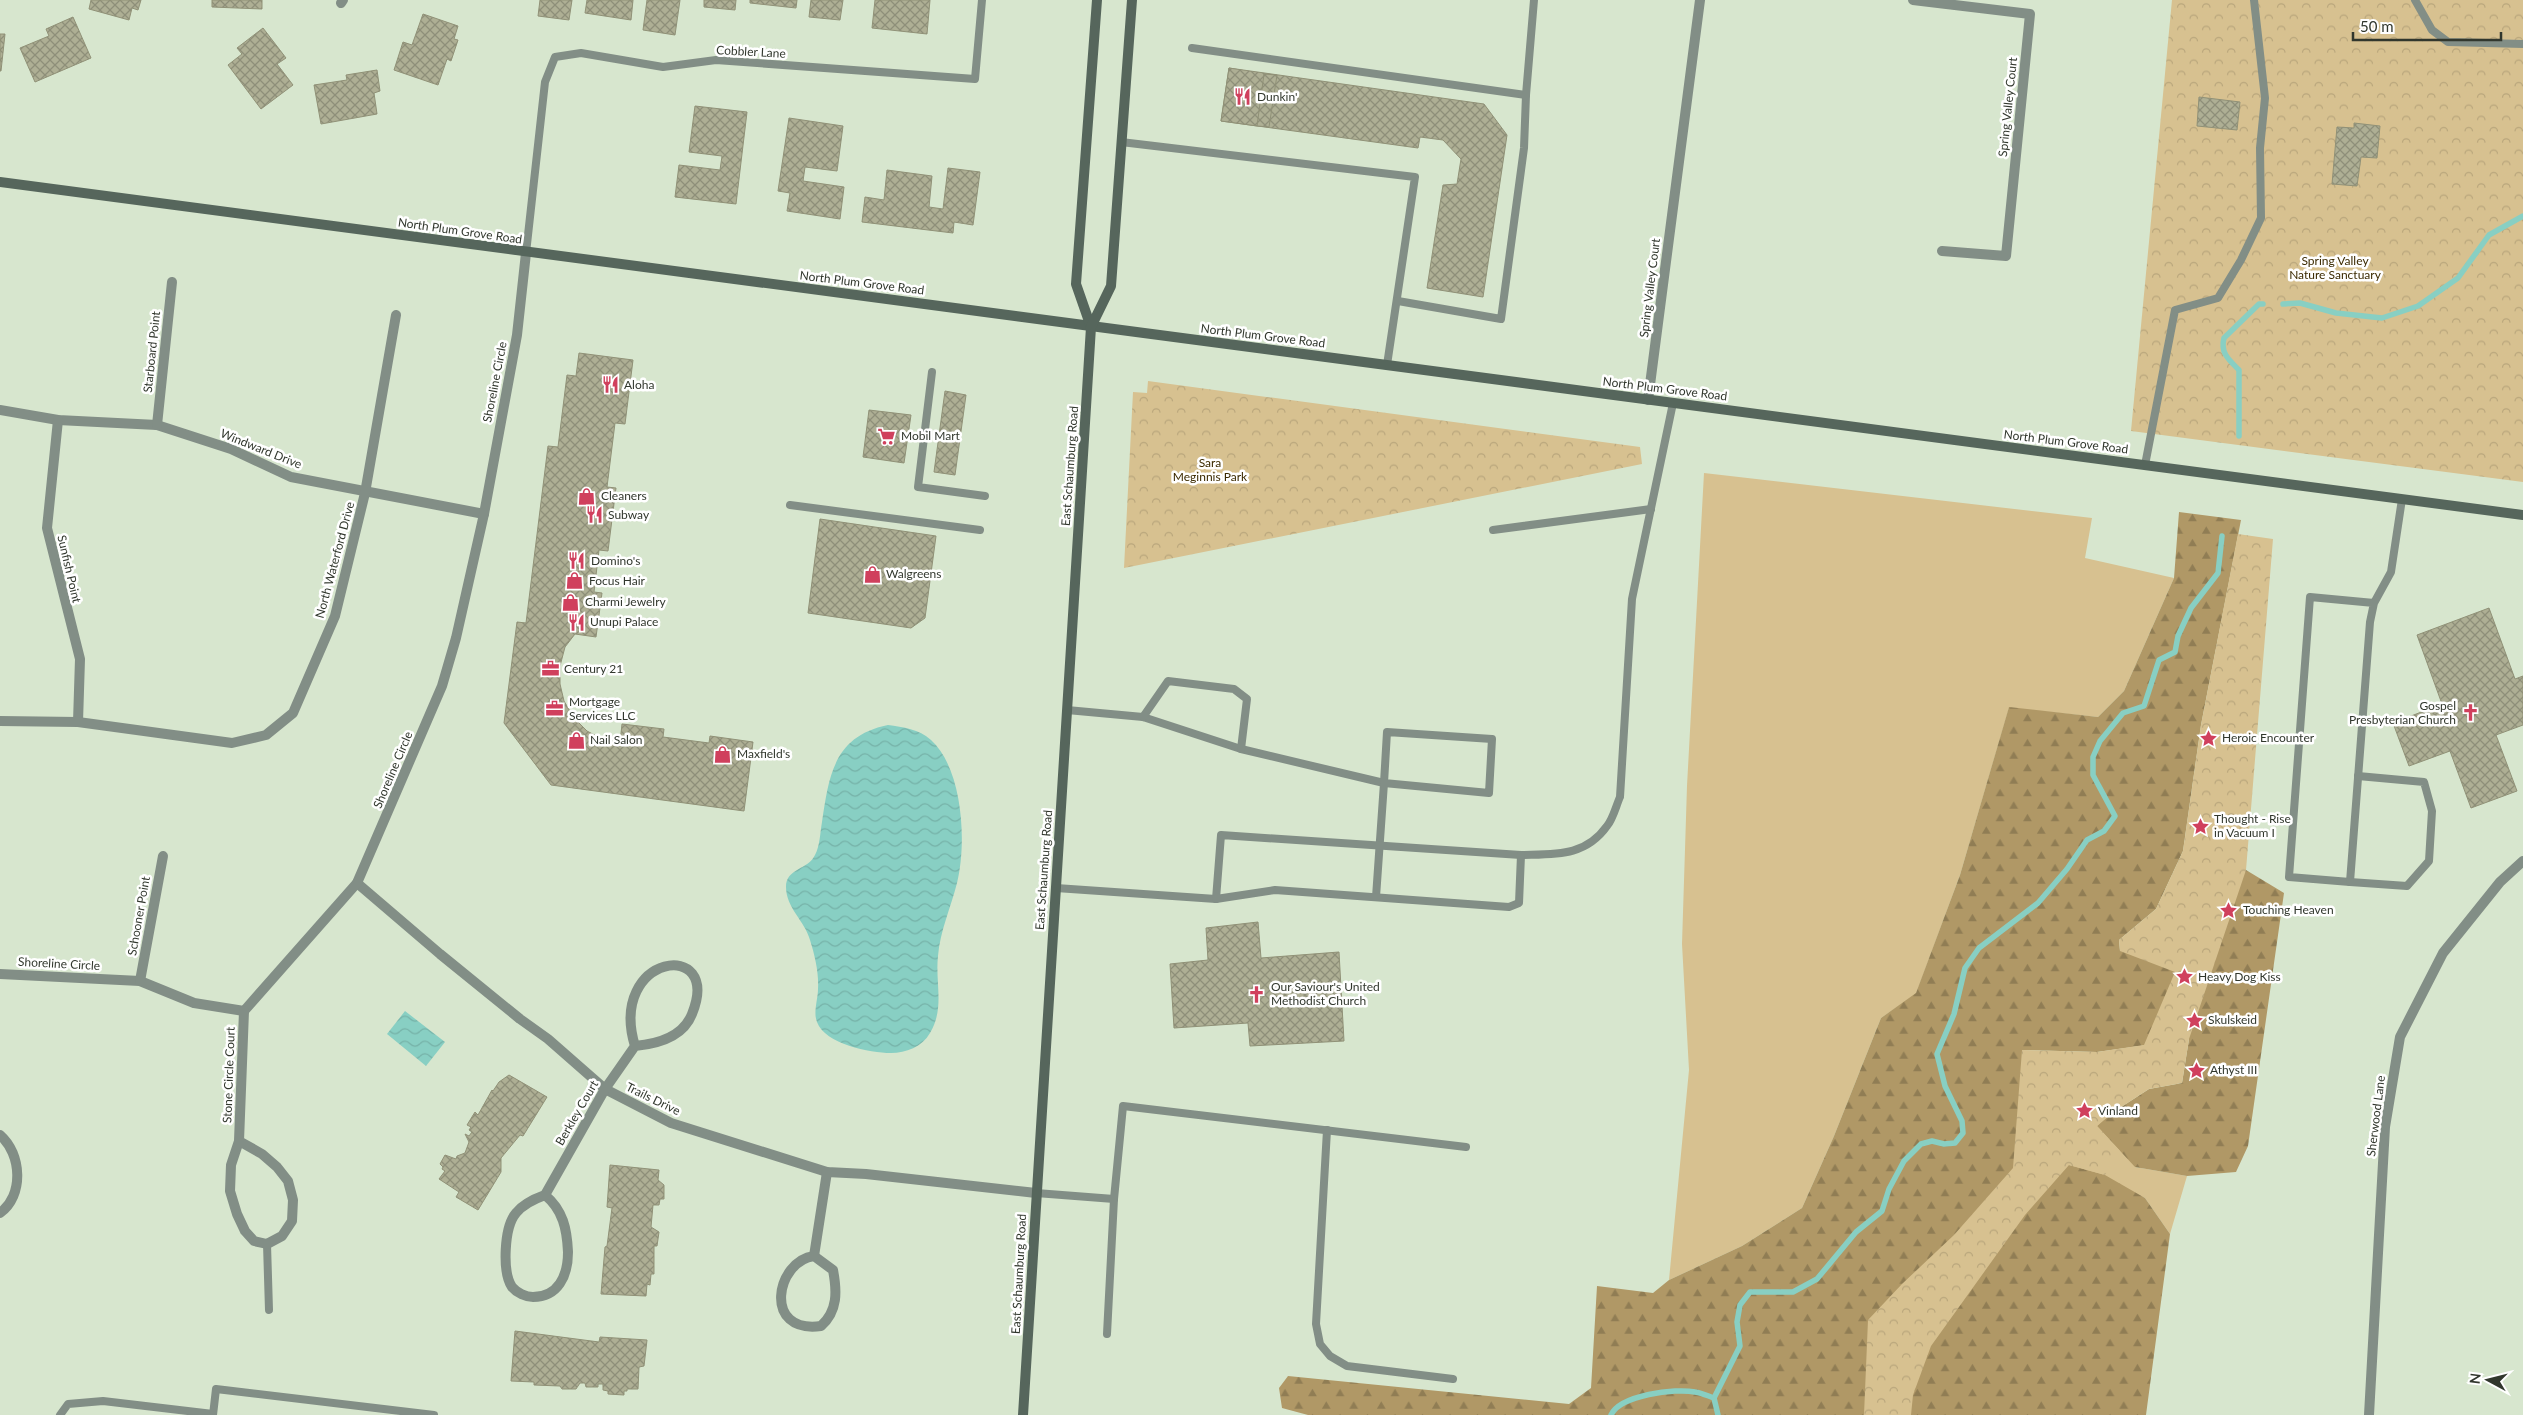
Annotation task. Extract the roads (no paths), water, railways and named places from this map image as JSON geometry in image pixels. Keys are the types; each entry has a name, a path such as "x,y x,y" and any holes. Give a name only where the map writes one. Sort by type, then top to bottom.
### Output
{"street":[{"name":"East Schaumburg Road","path":"1091,326 1076,284 1096,0"},
{"name":"East Schaumburg Road","path":"1023,1415 1091,326 1111,286 1132,0"},
{"name":"Spring Valley Court","path":"1648,400 1700,0"},
{"name":"Spring Valley Court","path":"1913,0 2030,14 2006,256 1942,251"},
{"name":"North Plum Grove Road","path":"0,182 526,253 2523,515"},
{"name":"Shoreline Circle","path":"0,974 140,981 194,1003 244,1011 357,883 442,686 456,638 484,514 517,335 526,253"},
{"name":"Starboard Point","path":"157,425 172,282"},
{"name":"North Waterford Drive","path":"0,721 78,722 232,744 266,735 294,713 335,616 365,493 396,315"},
{"name":"Windward Drive","path":"0,410 58,420 157,425 231,449 291,477 365,493 484,514"},
{"name":"Sunfish Point","path":"58,420 47,528 80,659 78,722"},
{"name":"Schooner Point","path":"140,981 163,856"},
{"name":"Sherwood Lane","path":"2369,1415 2385,1127 2400,1038 2443,952 2500,882 2523,862"},
{"name":"Trails Drive","path":"357,883 440,954 520,1019 548,1039 605,1089 671,1123 827,1172 866,1174 1036,1193"},
{"path":"668,964 682,966 692,972 699,987 696,1002 691,1016 680,1031 669,1038 635,1046 631,1033 630,1012 640,983 654,970 668,964"},
{"name":"Stone Circle Court","path":"239,1140 262,1154 276,1166 288,1181 293,1200 292,1221 282,1236 267,1244 254,1241 245,1231 237,1214 230,1191 231,1165 239,1140 244,1011"},
{"name":"Berkley Court","path":"544,1194 561,1213 568,1234 568,1262 559,1287 545,1297 526,1297 513,1288 506,1268 506,1240 515,1214 531,1200 544,1194 605,1089 635,1046"},
{"path":"0,1135 13,1150 17,1169 16,1192 9,1206 0,1213"},
{"path":"814,1256 827,1172"},
{"path":"814,1256 833,1270 836,1286 835,1304 829,1319 821,1326 797,1326 787,1319 782,1305 786,1276 796,1263 814,1256"}],"lane":[{"name":"Cobbler Lane","path":"526,253 544,82 555,57 581,53 663,67 716,60 975,79 982,0"},
{"path":"1398,301 1501,319 1524,148 1526,95 1534,0"},
{"path":"2145,465 2175,310 2218,298 2241,260 2261,218 2260,148 2265,98 2254,0"},
{"path":"2415,0 2432,30 2448,42 2523,44"},
{"path":"1192,48 1526,95"},
{"path":"1121,142 1416,176 1387,365"},
{"path":"932,372 918,487 985,496"},
{"path":"1216,898 1221,835 1521,855 1565,854 1587,846 1608,826 1620,797 1632,599 1673,403"},
{"path":"2350,882 2370,622 2374,603 2391,572 2402,499"},
{"path":"790,505 980,530"},
{"path":"1493,530 1651,509"},
{"path":"2358,776 2424,782 2432,811 2430,861 2407,886 2289,877 2310,597 2374,603"},
{"path":"1143,717 1168,681 1234,690 1247,699 1241,749"},
{"path":"1067,710 1143,717 1241,749 1384,783 1489,792 1492,739 1387,732 1384,783 1380,846 1376,897"},
{"path":"1056,888 1216,898 1275,890 1509,907 1519,903 1521,855"},
{"path":"1107,1334 1114,1199 1123,1106 1466,1147"},
{"path":"1327,1130 1316,1324 1320,1344 1330,1356 1348,1366 1453,1379"},
{"path":"1036,1193 1114,1199"},
{"path":"267,1244 269,1310"},
{"path":"60,1415 68,1404 102,1401 213,1415 216,1389 434,1415"}],"water":[{"path":"888,725 921,733 931,740 942,753 956,787 962,828 962,848 957,883 939,947 937,966 938,1005 935,1024 923,1042 908,1050 891,1053 849,1046 829,1036 822,1030 815,1014 818,983 814,952 808,933 792,908 786,887 787,881 793,872 808,864 817,851 828,789 837,760 845,748 856,738 870,730"},
{"path":"405,1011 445,1042 426,1066 387,1034"}],"waterway":[{"path":"2283,304 2300,303 2336,313 2382,318 2418,306 2458,278 2489,235 2523,216"},
{"path":"2239,436 2239,370 2224,352 2223,343 2224,338 2259,304 2263,304"},
{"path":"1718,1415 1714,1398 1740,1346 1737,1322 1740,1305 1750,1292 1793,1292 1817,1279 1856,1232 1882,1211 1889,1189 1904,1161 1921,1144 1932,1141 1944,1144 1955,1143 1963,1133 1962,1121 1945,1086 1937,1054 1954,1014 1965,968 1979,948 2038,903 2067,869 2087,840 2104,831 2115,816 2093,775 2093,757 2100,741 2123,713 2144,706 2159,660 2175,652 2178,636 2191,608 2218,573 2222,536"},
{"path":"1611,1415 1616,1408 1625,1402 1662,1392 1695,1392 1714,1398"}],"place":[{"name":"Dunkin'","path":"1243,97"},
{"name":"Aloha","path":"610,385"},
{"name":"Mobil Mart","path":"887,436"},
{"name":"Cleaners","path":"587,496"},
{"name":"Subway","path":"594,515"},
{"name":"Domino's","path":"577,561"},
{"name":"Walgreens","path":"872,574"},
{"name":"Focus Hair","path":"575,581"},
{"name":"Charmi Jewelry","path":"571,602"},
{"name":"Unupi Palace","path":"576,622"},
{"name":"Century 21","path":"550,669"},
{"name":"Mortgage Services LLC","path":"555,709"},
{"name":"Gospel Presbyterian Church","path":"2470,713"},
{"name":"Heroic Encounter","path":"2208,738"},
{"name":"Nail Salon","path":"576,740"},
{"name":"Maxfield's","path":"723,754"},
{"name":"Thought - Rise in Vacuum I","path":"2200,826"},
{"name":"Touching Heaven","path":"2229,910"},
{"name":"Heavy Dog Kiss","path":"2184,977"},
{"name":"Our Saviour's United Methodist Church","path":"1257,994"},
{"name":"Skulskeid","path":"2194,1020"},
{"name":"Athyst III","path":"2196,1070"},
{"name":"Vinland","path":"2084,1111"}],"park label":[{"name":"Spring Valley Nature Sanctuary","path":"2335,268"},
{"name":"Sara Meginnis Park","path":"1210,470"}]}
